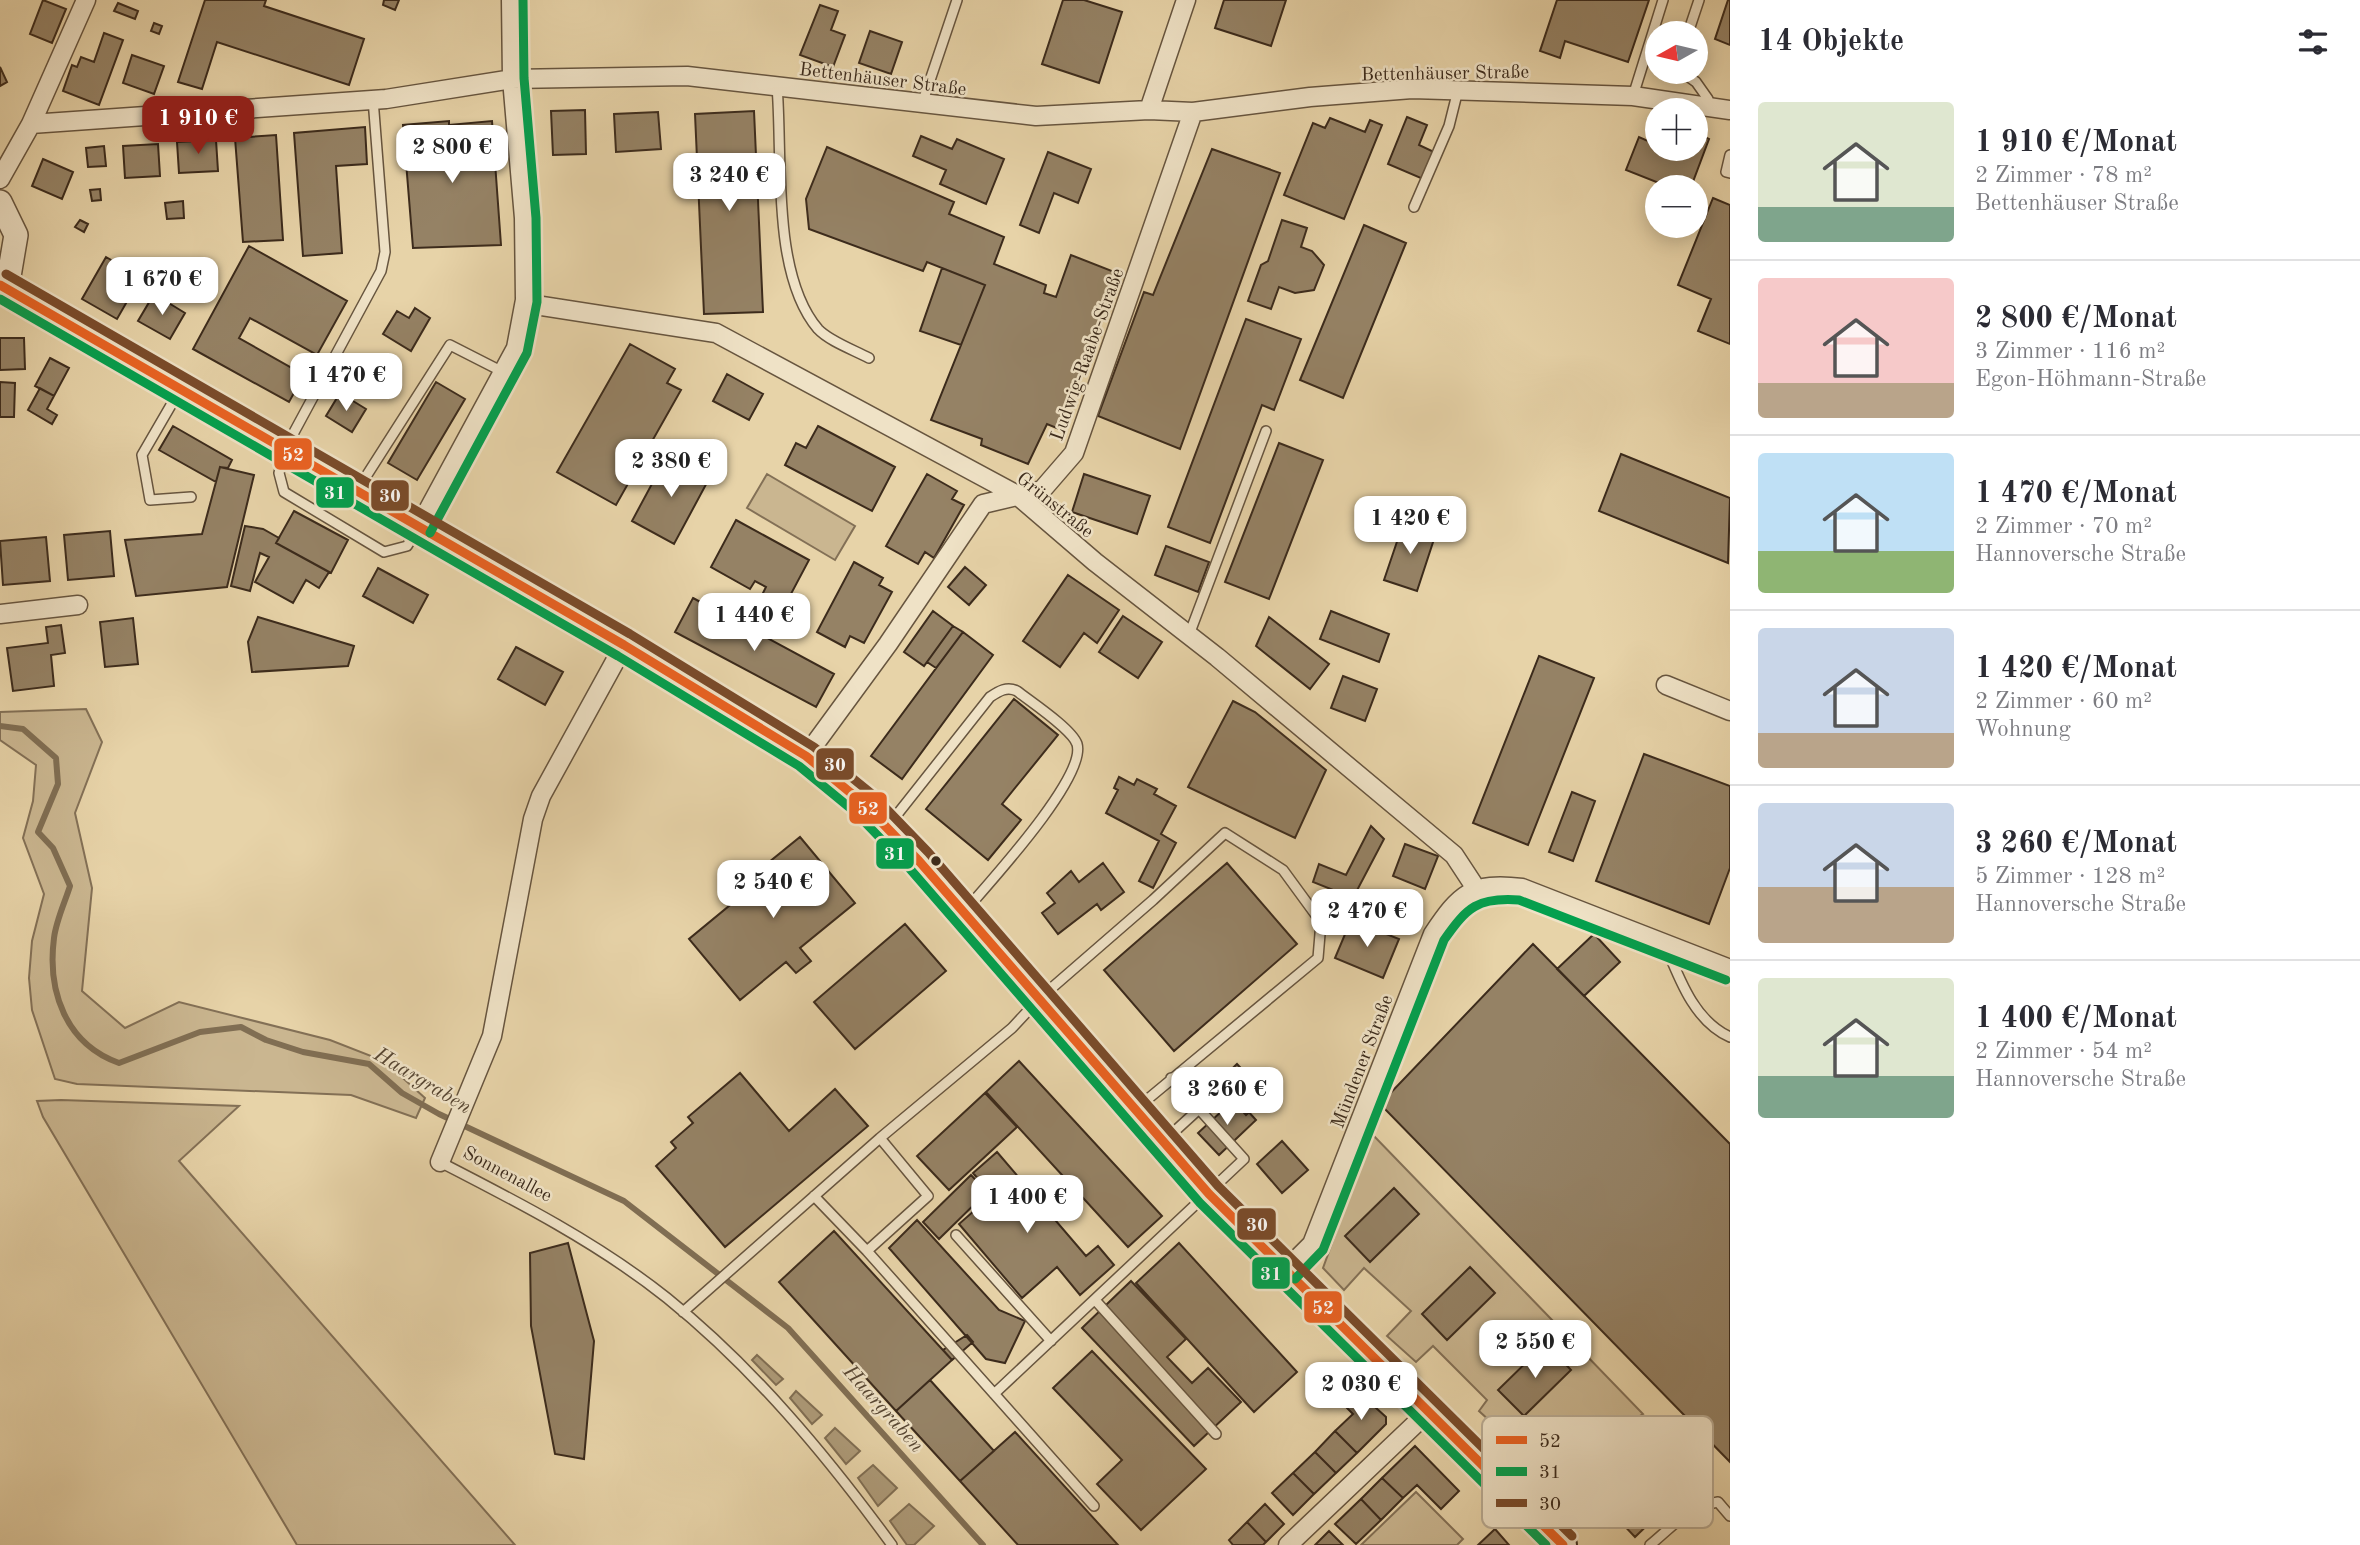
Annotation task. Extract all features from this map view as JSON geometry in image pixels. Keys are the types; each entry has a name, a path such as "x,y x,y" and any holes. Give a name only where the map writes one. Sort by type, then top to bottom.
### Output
{"main road":[{"path":"2,291 180,389 624,645 806,757 863,803 887,827 1209,1194 1482,1463"},
{"path":"1546,1528 1563,1545"}],"street":[{"path":"0,178 31,124 86,0"},
{"path":"419,527 516,348 525,300 524,218 512,79 511,0"},
{"path":"1149,110 1186,0"},
{"name":"Bettenhäuser Straße","path":"31,124 373,100 512,79 687,76 1036,116 1149,110 1193,113 1310,97 1412,89 1646,98"},
{"name":"Bettenhäuser Straße","path":"1708,107 1730,110"},
{"name":"Ludwig-Raabe-Straße","path":"806,757 888,644 983,504 1042,490 1074,453 1193,113"},
{"path":"0,202 16,236 2,291"},
{"name":"Grünstraße","path":"525,300 542,306 716,334 1017,495 1095,562 1189,635 1454,855 1476,890"},
{"path":"0,614 78,605"},
{"name":"Sonnenallee","path":"440,1161 492,1036 533,819 541,796 624,645"},
{"path":"1666,685 1730,711"},
{"path":"1476,890 1498,885 1522,888 1730,969"},
{"name":"Mündener Straße","path":"1286,1270 1312,1244 1433,934 1455,901 1476,890"},
{"path":"1288,1545 1430,1410"}],"lane":[{"path":"922,104 957,0"},
{"path":"1633,96 1663,0"},
{"path":"1692,21 1699,0"},
{"path":"777,86 783,228 789,274 819,330 869,358"},
{"path":"1414,207 1448,126 1458,90"},
{"path":"373,100 384,252 381,271 285,449 279,473 284,492 384,552 407,547 419,527"},
{"path":"1730,155 1726,172 1730,173"},
{"path":"357,491 450,345 503,372"},
{"path":"180,389 142,455 150,500 191,497"},
{"path":"1189,635 1266,431"},
{"path":"887,827 990,697 999,691 1007,688 1017,691 1068,733 1076,742 1078,753 1067,780 1025,839 964,912"},
{"path":"683,1312 880,1138 1012,1028 1039,999 1225,833 1283,870 1321,922 1318,958 1135,1110"},
{"path":"1664,943 1683,989 1712,1026 1730,1037"},
{"path":"994,1394 1244,1159 1171,1078"},
{"path":"1163,1142 1199,1109"},
{"path":"867,1251 928,1196 880,1138"},
{"name":"Sonnenallee","path":"440,1161 542,1214 666,1297 760,1385 795,1423 854,1493 892,1545"},
{"path":"814,1196 867,1251 1094,1506"},
{"path":"956,1235 1051,1341"},
{"path":"1095,1300 1216,1434"},
{"path":"1713,1503 1718,1502 1730,1516"},
{"path":"1650,1545 1670,1528"}],"shaded area":[{"path":"767,474 855,526 835,560 747,508"},
{"path":"86,709 102,742 75,813 92,888 82,991 125,1028 179,1002 330,1040 384,1061 425,1098 416,1118 351,1095 77,1084 55,1079 32,1010 29,978 32,941 44,894 23,838 33,801 36,765 0,740 0,712"},
{"path":"37,1101 239,1106 179,1161 515,1545 297,1545 43,1117"},
{"path":"1372,1134 1643,1414 1484,1416 1479,1411 1487,1400 1433,1346 1416,1362 1387,1336 1411,1311 1364,1268 1344,1290 1323,1268"},
{"path":"757,1355 783,1379 776,1385 752,1360"},
{"path":"796,1391 822,1415 812,1424 790,1398"},
{"path":"835,1428 860,1451 846,1464 825,1438"},
{"path":"873,1465 897,1488 878,1506 858,1478"},
{"path":"1416,1492 1463,1539 1457,1545 1361,1545"},
{"path":"909,1504 934,1526 914,1545 907,1545 890,1521"}],"building":[{"path":"43,0 66,9 52,43 30,34"},
{"path":"205,0 266,0 264,6 364,39 349,85 217,42 202,89 178,82"},
{"path":"384,0 399,0 395,10 383,5"},
{"path":"1063,0 1084,0 1122,12 1099,83 1042,64"},
{"path":"1224,0 1286,0 1271,46 1215,28"},
{"path":"1557,0 1649,0 1628,62 1565,41 1560,58 1540,51"},
{"path":"1730,0 1730,45 1715,39"},
{"path":"118,3 138,11 135,19 114,11"},
{"path":"820,5 838,11 831,30 845,35 833,67 800,55"},
{"path":"154,23 162,26 159,34 151,31"},
{"path":"870,31 902,42 891,74 859,63"},
{"path":"104,33 123,40 99,105 63,91 72,65 77,67 81,57 94,62"},
{"path":"132,55 164,66 154,94 123,83"},
{"path":"0,67 7,82 0,86"},
{"path":"585,110 586,154 553,155 551,111"},
{"path":"754,111 763,312 704,314 695,114"},
{"path":"658,112 661,149 616,152 614,114"},
{"path":"1407,117 1427,125 1419,145 1434,152 1423,179 1388,164"},
{"path":"1330,118 1365,132 1370,120 1382,125 1344,219 1284,195 1313,123 1325,128"},
{"path":"449,121 449,125 492,121 501,245 413,248 403,125"},
{"path":"365,127 367,164 336,166 342,253 303,256 294,133"},
{"path":"276,135 283,240 243,242 235,138"},
{"path":"921,136 952,149 957,139 1004,159 986,204 940,184 946,170 913,156"},
{"path":"1639,137 1645,140 1645,161 1701,161 1696,175 1645,175 1645,178 1626,170"},
{"path":"216,140 218,171 179,173 177,142"},
{"path":"158,144 160,176 125,178 123,146"},
{"path":"104,146 106,166 88,167 86,148"},
{"path":"827,147 954,202 949,214 1004,237 994,264 1046,285 1044,293 1056,297 1071,255 1117,273 1059,429 1047,424 1028,464 981,445 982,439 931,420 985,285 927,262 923,271 809,229 806,199"},
{"path":"1212,149 1280,173 1180,449 1098,416 1144,292 1153,295"},
{"path":"1048,152 1091,169 1078,203 1054,193 1039,233 1020,225"},
{"path":"43,159 73,172 62,199 32,186"},
{"path":"100,189 101,200 92,201 90,190"},
{"path":"1713,198 1730,205 1730,344 1698,331 1711,299 1678,285 1697,238 1708,238 1708,210"},
{"path":"183,201 184,218 167,219 165,203"},
{"path":"80,220 88,224 84,232 75,227"},
{"path":"1282,220 1307,228 1301,247 1312,251 1324,265 1314,290 1295,293 1279,287 1271,309 1248,301 1261,265 1268,261"},
{"path":"1364,225 1406,243 1343,398 1300,380"},
{"path":"249,246 347,301 317,355 250,318 239,338 304,375 289,402 193,349"},
{"path":"106,257 141,277 117,319 82,299"},
{"path":"942,268 985,285 961,345 920,331"},
{"path":"154,294 185,313 170,339 138,321"},
{"path":"415,308 430,318 411,351 383,334 397,311 409,318"},
{"path":"1246,319 1301,339 1274,410 1262,405 1210,543 1168,527"},
{"path":"0,338 24,338 25,369 0,370"},
{"path":"630,344 675,369 667,383 681,390 616,505 557,472"},
{"path":"50,358 69,368 54,396 35,386"},
{"path":"727,374 763,394 749,420 713,401"},
{"path":"0,382 15,383 14,417 0,417"},
{"path":"436,382 465,399 417,480 388,463"},
{"path":"40,388 54,396 47,409 57,415 52,424 28,410"},
{"path":"340,393 366,409 352,432 326,416"},
{"path":"173,426 232,460 228,468 220,467 216,482 159,450"},
{"path":"818,426 895,467 872,511 785,465 796,443 806,448"},
{"path":"1279,443 1323,460 1269,599 1225,582"},
{"path":"668,454 710,477 674,544 632,521"},
{"path":"1621,454 1730,498 1728,563 1599,511"},
{"path":"220,467 254,475 227,587 136,596 125,540 202,534"},
{"path":"927,474 957,491 952,499 964,505 934,558 925,552 918,564 886,546"},
{"path":"1084,474 1150,496 1137,534 1072,512"},
{"path":"294,511 348,540 331,573 276,543"},
{"path":"736,520 809,560 783,609 761,597 766,587 755,581 750,589 711,567"},
{"path":"1404,521 1436,533 1417,591 1384,580"},
{"path":"245,526 263,529 279,538 276,543 329,572 319,588 306,580 293,603 255,582 269,557 260,553 250,591 231,586"},
{"path":"110,531 114,576 68,580 64,535"},
{"path":"46,537 50,581 3,585 0,541"},
{"path":"1166,546 1209,562 1198,592 1155,575"},
{"path":"854,562 883,578 879,585 892,592 864,643 850,636 845,647 817,632"},
{"path":"965,567 986,585 969,605 948,587"},
{"path":"378,568 428,595 413,623 363,596"},
{"path":"1068,575 1119,610 1097,643 1084,633 1060,667 1023,641"},
{"path":"693,598 834,674 816,707 675,632"},
{"path":"933,611 953,626 924,666 904,652"},
{"path":"1331,611 1389,634 1379,662 1320,639"},
{"path":"1123,616 1162,642 1138,678 1099,652"},
{"path":"258,617 354,646 348,666 252,672 248,642"},
{"path":"1269,617 1329,664 1310,689 1256,646"},
{"path":"133,618 138,664 105,667 100,622"},
{"path":"61,625 65,653 51,655 54,686 13,691 7,648 48,643 46,627"},
{"path":"953,626 963,632 936,668 927,662"},
{"path":"963,632 993,655 902,779 871,756"},
{"path":"516,647 563,672 545,705 498,679"},
{"path":"1539,656 1594,678 1528,845 1473,823"},
{"path":"1343,676 1377,689 1365,721 1331,708"},
{"path":"1014,699 1058,735 1002,804 1021,820 988,860 926,809"},
{"path":"1233,701 1255,712 1326,770 1295,838 1188,787"},
{"path":"1644,754 1730,786 1730,868 1709,924 1596,881"},
{"path":"1119,777 1134,785 1137,779 1157,789 1154,794 1176,806 1161,834 1176,843 1153,888 1139,881 1159,841 1106,813 1118,790 1114,788"},
{"path":"1572,792 1595,801 1573,861 1549,852"},
{"path":"1371,826 1384,839 1353,898 1313,882 1319,864 1346,875"},
{"path":"800,837 855,903 800,948 811,961 796,973 786,962 740,1000 689,939 769,873 763,867"},
{"path":"1405,844 1438,856 1425,889 1393,876"},
{"path":"1103,863 1124,892 1101,910 1097,904 1058,934 1042,913 1055,903 1047,893 1071,871 1079,882"},
{"path":"1227,863 1297,944 1174,1051 1104,970"},
{"path":"1351,920 1399,939 1383,978 1335,958"},
{"path":"905,924 946,971 855,1049 814,1002"},
{"path":"1594,934 1620,962 1584,996 1557,969"},
{"path":"1533,944 1730,1144 1730,1462 1713,1445 1713,1416 1685,1416 1380,1104"},
{"path":"1019,1061 1162,1216 1128,1247 986,1092"},
{"path":"1237,1064 1267,1096 1246,1115 1217,1083"},
{"path":"740,1073 789,1131 835,1089 868,1126 725,1247 656,1166 676,1148 671,1142 693,1123 688,1117"},
{"path":"985,1093 1017,1127 949,1190 917,1156"},
{"path":"1236,1098 1256,1120 1219,1155 1198,1133"},
{"path":"1282,1141 1308,1170 1282,1193 1257,1164"},
{"path":"997,1152 1086,1256 1098,1246 1114,1265 1080,1295 1057,1267 1022,1298 959,1224 992,1195 973,1173"},
{"path":"971,1175 987,1192 939,1239 923,1222"},
{"path":"1394,1188 1419,1214 1370,1262 1345,1236"},
{"path":"917,1220 999,1310 1025,1321 1005,1363 986,1359 889,1248"},
{"path":"834,1231 952,1360 896,1411 779,1282"},
{"path":"568,1243 594,1341 584,1459 555,1454 531,1326 530,1253"},
{"path":"1179,1243 1297,1372 1254,1412 1136,1283"},
{"path":"1470,1267 1495,1293 1447,1340 1422,1314"},
{"path":"1131,1281 1186,1339 1167,1357 1192,1383 1208,1368 1241,1402 1194,1446 1082,1328"},
{"path":"967,1335 973,1342 952,1360 943,1350"},
{"path":"1546,1343 1571,1370 1524,1416 1498,1390"},
{"path":"1092,1351 1206,1469 1141,1530 1097,1484 1122,1460 1053,1388"},
{"path":"930,1380 994,1451 960,1481 896,1411"},
{"path":"1355,1389 1386,1417 1386,1424 1357,1453 1335,1431 1353,1414 1342,1403"},
{"path":"1335,1431 1357,1453 1336,1473 1315,1452"},
{"path":"1015,1432 1118,1545 1018,1545 960,1481"},
{"path":"1415,1446 1459,1491 1441,1509 1417,1485 1403,1498 1382,1478"},
{"path":"1315,1452 1336,1473 1314,1494 1293,1473"},
{"path":"1293,1473 1314,1494 1293,1515 1272,1493"},
{"path":"1382,1478 1403,1498 1381,1520 1361,1499"},
{"path":"1361,1499 1381,1520 1356,1544 1335,1524"},
{"path":"1265,1504 1284,1524 1266,1542 1247,1522"},
{"path":"1247,1522 1266,1542 1263,1545 1233,1545 1229,1540"},
{"path":"1626,1528 1644,1528 1635,1537"},
{"path":"1495,1529 1509,1545 1478,1545"},
{"path":"1329,1531 1343,1545 1315,1545"}],"waterway":[{"name":"Haargraben","path":"0,726 23,729 56,758 58,784 38,832 53,848 70,886 55,932 54,978 64,1014 86,1043 119,1063 200,1032 241,1027 266,1040 303,1052 369,1064 402,1093 439,1114 624,1201 788,1328 983,1545"}],"transit line":[{"name":"31","path":"430,533 527,353 537,302 536,218 524,78 523,0"},
{"name":"30","path":"6,274 630,634 814,747 872,794 928,852 1218,1186 1482,1447"},
{"name":"52","path":"0,285 624,645 806,756 863,803 919,861 1209,1194 1482,1465"},
{"name":"31","path":"0,299 618,656 799,766 855,812 910,869 1200,1203 1482,1482"},
{"name":"31","path":"1295,1279 1323,1250 1444,940 1460,919 1475,906 1493,900 1519,900 1726,980"},
{"name":"31","path":"1529,1528 1546,1545"},
{"name":"52","path":"1546,1528 1563,1545"},
{"name":"30","path":"1564,1528 1572,1536"}]}
